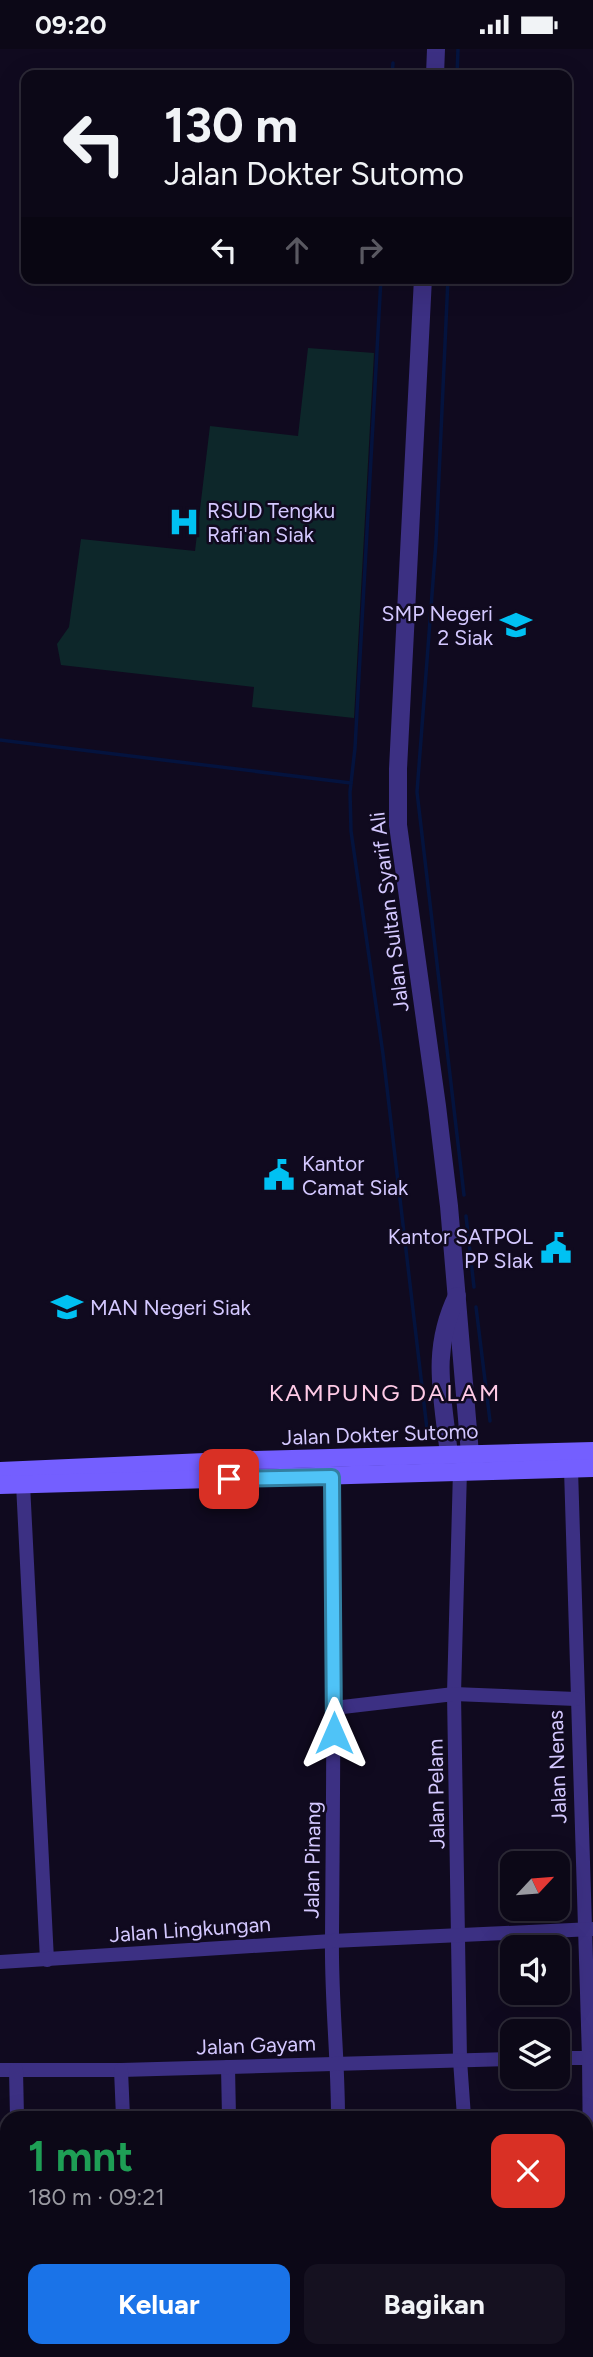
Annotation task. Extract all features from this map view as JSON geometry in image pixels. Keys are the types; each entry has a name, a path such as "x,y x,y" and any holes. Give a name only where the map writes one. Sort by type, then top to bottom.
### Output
{"main road":[{"name":"Jalan Dokter Sutomo","path":"0,1471 593,1451"},
{"name":"Jalan Dokter Sutomo","path":"0,1485 593,1468"}],"street":[{"path":"435,70 436,49"},
{"name":"Jalan Sultan Syarif Ali","path":"424,284 398,769 398,825 438,1107 470,1454"},
{"path":"457,1296 447,1316 440,1345 440,1371 449,1455 460,1470 470,1454"},
{"name":"Jalan Nenas","path":"571,1469 576,1694 588,1930 589,2111"},
{"name":"Jalan Pelam","path":"460,1470 454,1694 460,2060 464,2111"},
{"name":"Jalan Pinang","path":"332,1477 332,1941 338,2111"},
{"path":"23,1485 47,1960"},
{"path":"334,1708 454,1694 576,1694 593,1690"},
{"name":"Jalan Lingkungan","path":"0,1962 332,1941 588,1930"},
{"path":"570,2058 589,2058"},
{"name":"Jalan Gayam","path":"0,2070 121,2070 500,2059"},
{"path":"228,2067 229,2111"},
{"path":"16,2070 17,2111"},
{"path":"121,2070 123,2111"}],"green space":[{"path":"308,348 374,353 354,718 252,707 254,687 61,665 57,644 69,627 81,539 195,551 210,426 298,436"}],"waterway":[{"path":"457,70 458,49"},
{"path":"392,70 393,63"},
{"path":"381,284 355,748 350,792 351,831 383,1054 427,1429"},
{"path":"448,284 436,542 417,792 464,1195"},
{"path":"0,740 351,783"},
{"path":"466,1216 474,1287"},
{"path":"476,1307 490,1421"}],"place":[{"name":"RSUD Tengku Rafi'an Siak","path":"184,522"},
{"name":"SMP Negeri 2 Siak","path":"516,625"},
{"name":"Kantor Camat Siak","path":"279,1175"},
{"name":"Kantor SATPOL PP SIak","path":"556,1248"},
{"name":"MAN Negeri Siak","path":"67,1307"}],"district":[{"name":"KAMPUNG DALAM","path":"385,1392"}],"route":[{"path":"229,1479 332,1477 334,1733"}]}
